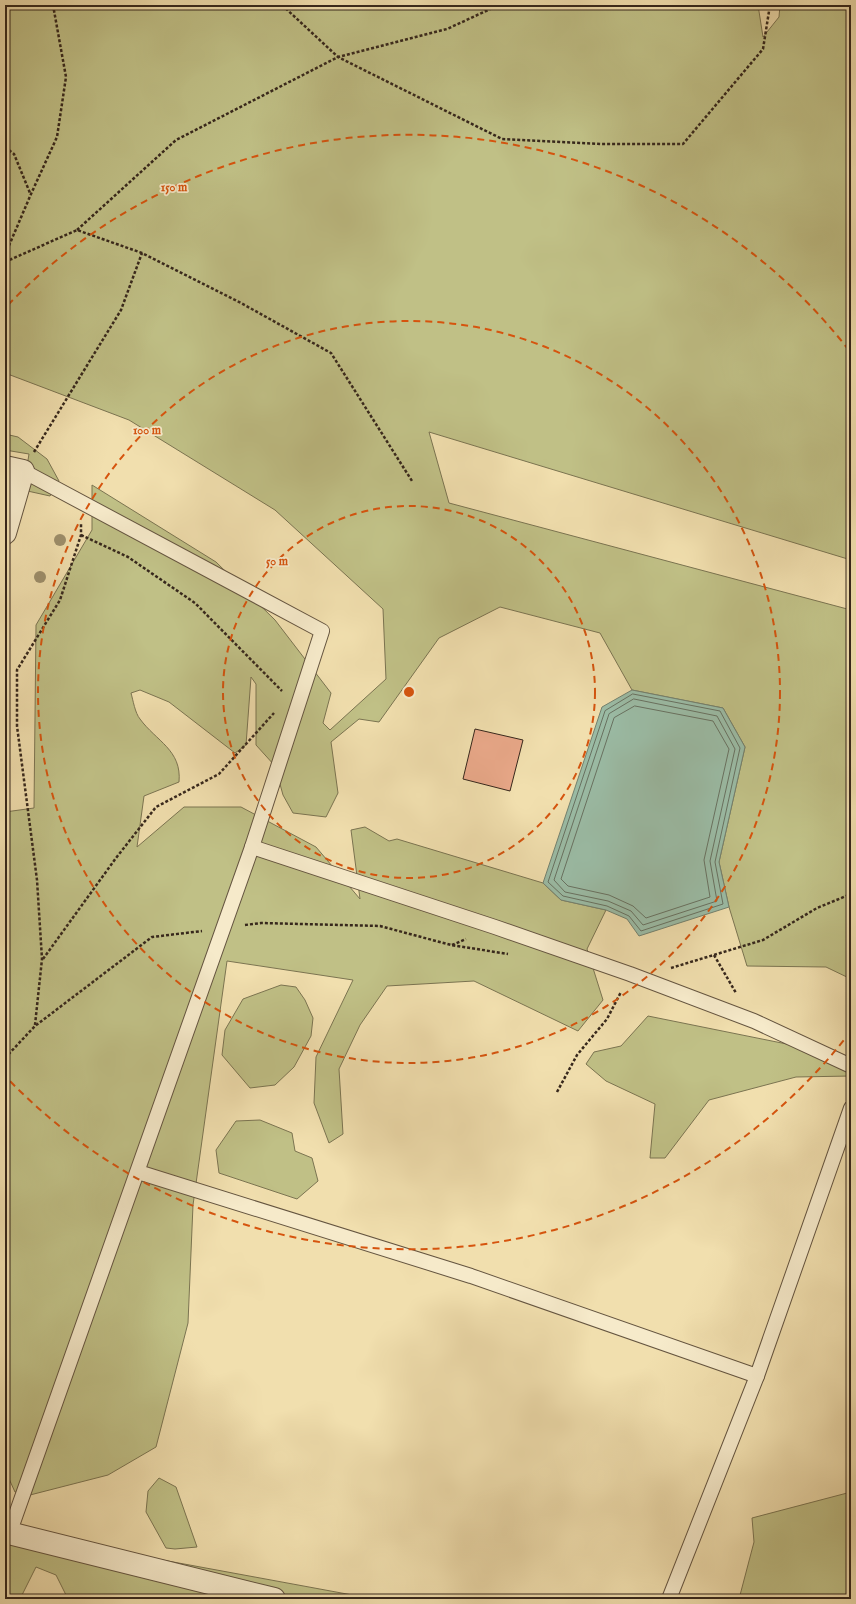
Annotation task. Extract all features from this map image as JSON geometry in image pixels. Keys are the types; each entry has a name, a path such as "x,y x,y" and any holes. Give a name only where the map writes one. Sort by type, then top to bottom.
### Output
{"street":[{"path":"5,533 14,469"},
{"path":"7,1533 274,1599"}],"lane":[{"path":"7,1533 138,1172 252,847 322,632 14,469"},
{"path":"252,847 495,927 630,974 754,1022 851,1066"},
{"path":"669,1599 757,1376 851,1108"},
{"path":"138,1172 471,1276 757,1376"}],"path":[{"path":"5,255 57,137 66,78 53,5"},
{"path":"282,5 338,57 502,139 601,144 682,144 763,49 770,5"},
{"path":"5,262 77,230 176,140 338,57 447,29 499,5"},
{"path":"5,147 14,154 31,194"},
{"path":"77,230 142,253 241,303 331,353 412,482"},
{"path":"14,469 121,310 142,253"},
{"path":"34,1026 42,960 37,880 17,726 17,670 60,600 81,535 128,557 195,603 288,698 297,710"},
{"path":"42,960 116,858 156,808 219,774 288,698"},
{"path":"670,969 763,940 817,908 851,894"},
{"path":"5,1058 34,1026 152,937 262,923 380,926 451,945 513,955"},
{"path":"714,955 754,1022"},
{"path":"557,1092 577,1055 607,1019 630,974"}],"green space":[{"path":"5,5 758,5 763,37 779,17 780,5 851,5 851,560 429,432 449,503 851,610 851,979 826,967 747,966 729,907 719,862 745,747 723,708 632,690 600,633 500,607 439,638 379,722 359,719 331,742 338,793 326,817 293,813 283,795 275,766 256,745 256,684 251,677 246,745 235,753 169,702 140,690 131,693 138,716 146,727 167,747 176,762 179,771 179,782 144,796 137,847 184,807 241,807 316,847 360,899 351,830 365,827 389,841 397,839 543,883 561,900 606,910 587,949 603,1000 578,1031 474,981 387,986 360,1025 339,1069 343,1134 329,1143 314,1103 316,1057 353,980 227,961 193,1205 188,1323 156,1447 108,1475 30,1495 15,1492 5,1470 5,812 34,808 36,625 92,530 92,485 216,562 275,620 331,693 323,723 330,730 386,679 383,609 275,510 129,420 5,373"},
{"path":"5,434 18,437 47,459 59,481 50,496 23,490 29,454 5,450"},
{"path":"281,985 296,987 305,1000 313,1018 311,1036 294,1067 275,1085 250,1088 222,1055 225,1030 243,999"},
{"path":"648,1016 851,1057 851,1076 796,1077 709,1100 665,1158 650,1158 655,1104 606,1081 586,1064 594,1052 621,1046"},
{"path":"260,1120 292,1133 295,1151 312,1158 318,1181 297,1199 219,1173 216,1150 236,1121"},
{"path":"159,1478 176,1487 197,1547 175,1549 166,1548 146,1512 148,1491"},
{"path":"851,1492 851,1599 739,1599 754,1542 752,1518"},
{"path":"5,1531 374,1599 68,1599 56,1575 36,1567 20,1599 5,1599"}],"water":[{"path":"632,690 723,708 745,747 719,862 729,907 639,936 627,919 606,910 561,900 543,883 602,707"}],"building":[{"path":"475,729 523,740 510,791 463,779"}]}
